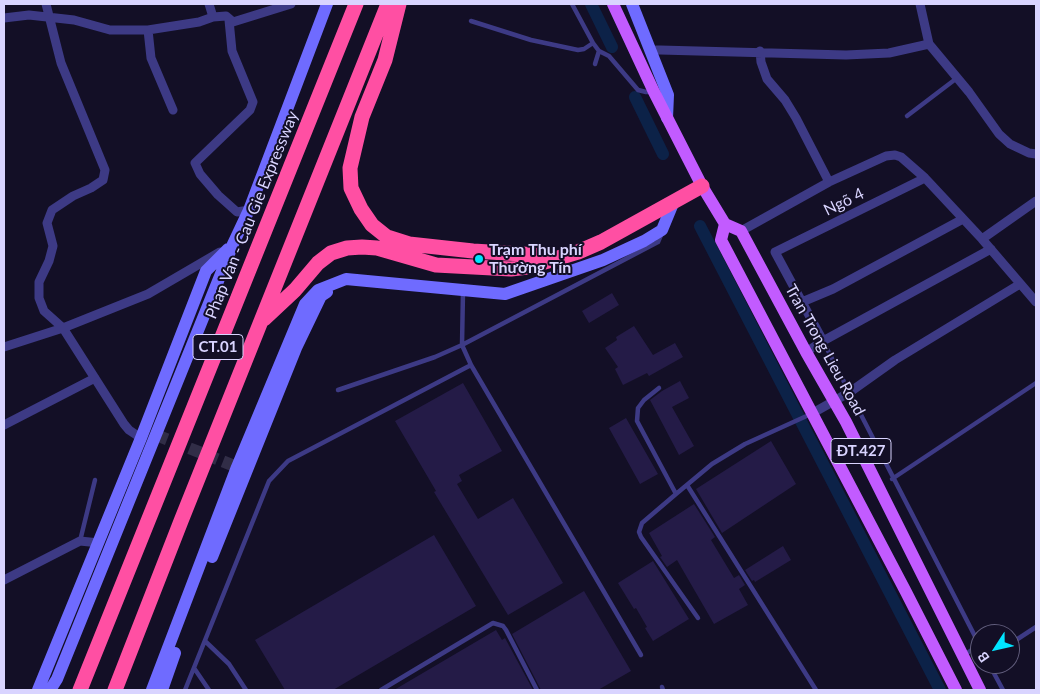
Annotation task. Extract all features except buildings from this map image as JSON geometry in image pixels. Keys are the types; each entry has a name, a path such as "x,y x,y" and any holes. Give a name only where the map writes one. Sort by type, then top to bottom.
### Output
{"highway":[{"name":"Phap Van - Cau Gie Expressway","path":"80,690 356,4"},
{"name":"CT.01","path":"115,690 388,4"},
{"path":"399,4 385,60 362,117 350,168 352,188 361,209 372,225 387,237 409,244 473,252 538,255 552,259"},
{"path":"261,322 295,290 318,263 332,253 347,248 377,248 436,264 511,269 528,267 578,252 601,242 702,186"}],"main road":[{"name":"ĐT.427","path":"613,4 667,118 702,186 725,224 722,240 956,690"},
{"path":"725,224 741,230"},
{"name":"Tran Trong Lieu Road","path":"741,230 806,352 835,401 980,690"}],"street":[{"path":"46,4 61,63 105,170 104,180 73,196 52,210 47,223 53,246 49,261 38,282 39,298 44,310 63,328 124,424 141,438"},
{"path":"209,4 213,17"},
{"path":"4,18 29,15 74,20 110,30 148,30 199,22 213,17 226,16 233,22 291,4"},
{"path":"50,690 57,680 233,244 249,210 327,4"},
{"path":"632,4 668,95 667,118"},
{"path":"920,4 929,44 969,92 999,134 1010,144 1029,153 1036,154"},
{"path":"230,20 232,51 253,102 250,110 194,163 200,174 218,195 237,212 249,210"},
{"path":"148,30 151,58 173,110"},
{"path":"652,54 656,50 846,54 889,53 929,44"},
{"path":"760,51 761,62 767,79 785,100 796,118 829,182"},
{"path":"741,230 829,182 886,156 895,155 901,157 925,178 982,239 1036,302"},
{"name":"Ngõ 4","path":"802,302 775,252 925,178"},
{"path":"152,690 237,467 305,304 318,290 346,279 505,294 603,260 662,230 674,201"},
{"path":"982,239 1036,201"},
{"path":"822,342 802,302 833,289 963,219"},
{"path":"4,347 63,328 148,294 233,244"},
{"path":"38,690 99,543 206,271 233,244"},
{"path":"806,352 991,250"},
{"path":"162,690 197,592 296,348 321,296 346,279"},
{"path":"812,414 850,392 895,360 1020,284"},
{"path":"4,424 95,378"},
{"path":"4,580 80,541 99,543"}],"lane":[{"path":"572,4 593,43 600,51 609,56 638,90 654,92"},
{"path":"471,21 531,40 578,50 584,50 593,43"},
{"path":"595,64 600,51"},
{"path":"907,116 957,78"},
{"path":"338,390 435,357 462,345 658,242 662,230"},
{"path":"463,291 462,345 471,365 641,655"},
{"path":"822,342 850,392 882,460 970,627"},
{"path":"185,690 206,642 269,480 288,461 471,365"},
{"path":"892,479 1036,383"},
{"path":"659,388 644,400 638,408 637,421 676,494"},
{"path":"698,618 641,537 639,532 642,523 712,464 745,444 812,414"},
{"path":"869,468 882,460"},
{"path":"80,541 95,480"},
{"path":"687,485 816,690"},
{"path":"381,690 493,623 503,626 506,630 537,690"},
{"path":"1020,637 1036,627"},
{"path":"206,642 230,664 246,690"},
{"path":"963,656 970,652"},
{"path":"194,668 209,690"},
{"path":"994,674 1003,690"}],"waterway":[{"path":"591,4 612,47"},
{"path":"635,97 663,154"},
{"path":"700,226 940,690"}],"tunnel":[{"path":"156,435 237,467"}],"place":[{"name":"Trạm Thu phí Thường Tín","path":"479,259"}]}
